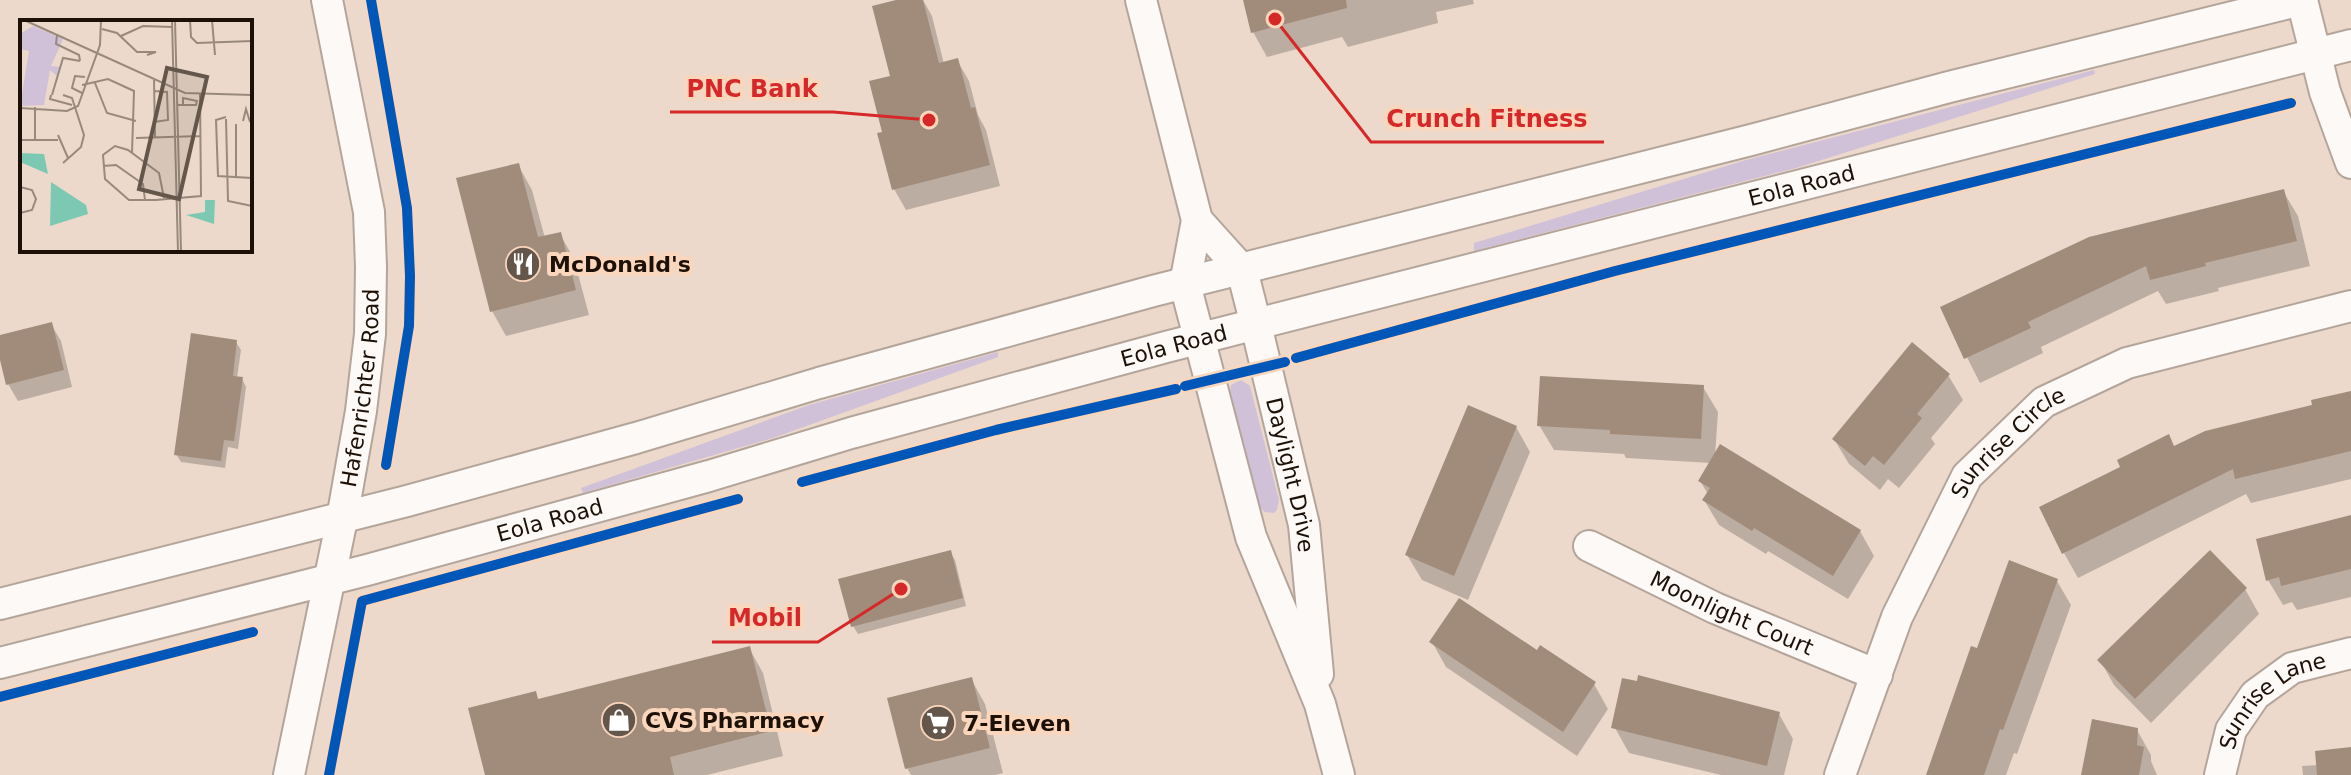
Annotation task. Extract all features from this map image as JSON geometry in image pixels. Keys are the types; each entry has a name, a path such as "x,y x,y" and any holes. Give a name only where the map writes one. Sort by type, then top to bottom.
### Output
{"street":[{"name":"Hafenrichter Road","path":"289,775 342,519 361,411 370,334 369,212 327,0"},
{"name":"Daylight Drive","path":"1141,0 1197,220 1185,284 1199,339 1251,537 1320,704 1339,775"},
{"path":"0,604 342,519 636,438 819,383 1185,284 1949,87 2302,0 2314,54 2351,163"},
{"name":"Eola Road","path":"0,663 328,580 1199,339 2351,45"},
{"name":"Daylight Drive","path":"1197,220 1242,270 1256,325 1304,525 1320,704"},
{"name":"Sunrise Circle","path":"1840,775 1897,617 1967,476 2044,402 2127,363 2351,306"},
{"name":"Moonlight Court","path":"1589,546 1715,608 1877,675"},
{"name":"Sunrise Lane","path":"2220,775 2231,730 2255,695 2292,668 2351,653"}],"shaded area":[{"path":"2094,70 2095,74 1796,168 1474,251 1474,243 1746,160"},
{"path":"998,352 998,357 773,438 583,493 581,488 809,405"},
{"path":"1241,380 1250,386 1279,500 1274,513 1260,508 1230,393 1231,385"}],"building":[{"path":"896,0 923,0 939,63 958,58 990,165 892,190 877,133 882,132 869,81 890,76 872,6"},
{"path":"1243,0 1346,0 1347,8 1251,33"},
{"name":"McDonald's","path":"519,163 538,237 561,232 576,290 490,312 456,178"},
{"path":"2284,189 2297,241 2150,280 2146,266 2028,322 2031,328 1964,359 1940,307 2089,237"},
{"path":"52,322 64,370 6,385 0,360 0,335"},
{"path":"191,333 237,340 233,376 243,377 234,441 224,440 221,461 174,455"},
{"path":"1912,342 1950,374 1917,414 1922,418 1884,465 1873,456 1865,466 1832,439"},
{"path":"1540,376 1704,385 1701,439 1537,426"},
{"path":"2351,391 2351,451 2235,479 2233,469 2062,554 2039,507 2120,467 2117,460 2169,434 2174,446 2205,431 2312,405 2311,400"},
{"path":"1468,405 1517,426 1454,576 1405,555"},
{"path":"1720,444 1861,530 1833,576 1702,500 1710,488 1698,481"},
{"path":"2351,515 2351,569 2281,586 2279,577 2266,581 2256,539"},
{"path":"951,550 963,598 851,627 838,579"},
{"path":"2210,550 2247,588 2135,699 2097,660"},
{"path":"2009,560 2058,579 2003,730 2000,729 1984,775 1926,775 1971,646 1977,648"},
{"path":"1459,598 1537,650 1540,645 1596,682 1563,732 1429,642"},
{"name":"CVS Pharmacy","path":"750,646 771,731 670,757 674,775 485,775 468,708 536,691 538,699"},
{"path":"1638,675 1780,712 1767,766 1611,728 1622,678 1637,681"},
{"name":"7-Eleven","path":"972,677 990,748 905,769 887,698"},
{"path":"2092,719 2138,728 2137,745 2144,747 2139,775 2081,775"},
{"path":"2351,747 2351,775 2317,775 2315,751"}],"cycle path":[{"path":"371,0 407,208 410,276 409,326 386,465"},
{"path":"1296,358 1615,271 2291,103"},
{"path":"1185,386 1285,362"},
{"path":"802,482 996,430 1176,389"},
{"path":"329,775 362,601 738,499"},
{"path":"0,697 253,632"}],"place":[{"name":"Crunch Fitness","path":"1275,19"},
{"name":"PNC Bank","path":"929,120"},
{"name":"McDonald's","path":"523,264"},
{"name":"Mobil","path":"901,589"},
{"name":"CVS Pharmacy","path":"619,720"},
{"name":"7-Eleven","path":"938,723"}]}
